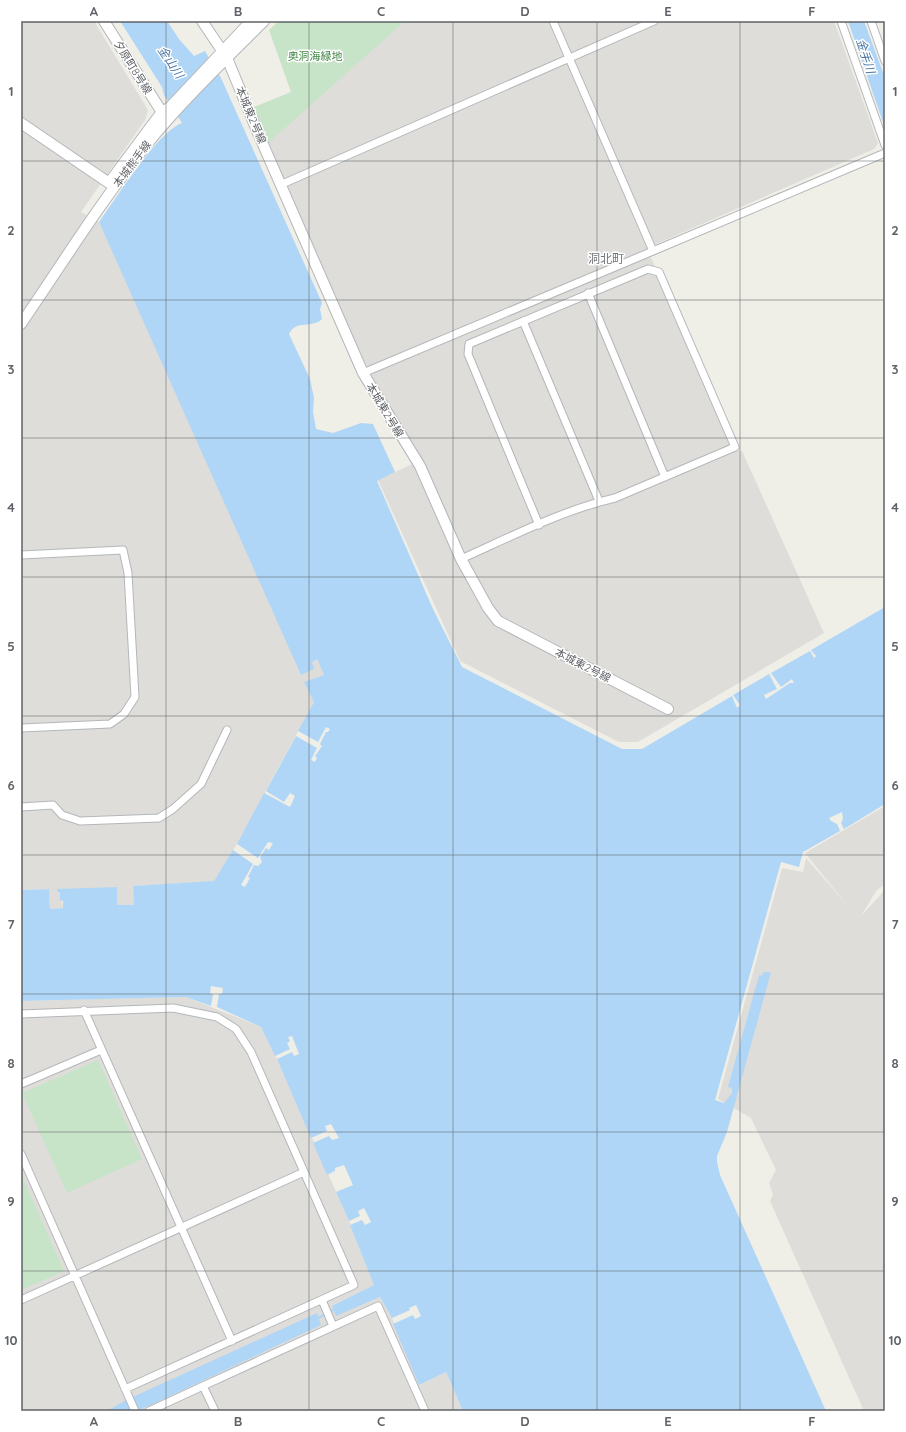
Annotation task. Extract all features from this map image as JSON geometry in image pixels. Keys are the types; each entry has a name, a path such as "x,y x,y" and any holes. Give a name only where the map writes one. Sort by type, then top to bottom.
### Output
{"street":[{"name":"夕原町8号線","path":"104,21 168,113"},
{"name":"本城東2号線","path":"202,21 225,54 280,185 363,373 420,466 460,559 488,608 498,621 668,709"},
{"name":"本城熊手線","path":"225,54 251,21"},
{"name":"本城熊手線","path":"21,314 109,183 168,113 214,64 264,21"},
{"path":"553,21 653,251"},
{"path":"280,185 654,21"},
{"path":"841,21 885,145"},
{"path":"871,21 885,61"},
{"name":"本城熊手線","path":"21,324 115,186 168,113"},
{"path":"21,123 109,183"},
{"path":"363,373 885,153"},
{"path":"460,559 599,501 615,498 735,447 659,272 648,269 469,344 468,354 539,525"},
{"path":"588,293 666,477"},
{"path":"523,321 599,501"},
{"path":"21,555 123,550 128,573 135,697 124,714 110,724 21,728"},
{"path":"21,807 53,805 62,815 80,821 159,818 173,809 201,784 227,730"},
{"path":"21,1014 84,1010 173,1008 217,1017 236,1029 251,1052 354,1285 232,1342 125,1389"},
{"path":"84,1010 232,1342"},
{"path":"21,1084 101,1050"},
{"path":"21,1154 135,1411"},
{"path":"21,1300 181,1229 304,1172"},
{"path":"322,1300 333,1326"},
{"path":"149,1411 378,1306 424,1411"},
{"path":"204,1386 215,1411"}],"shaded area":[{"path":"21,21 94,21 148,110 145,120 81,212 99,222 312,661 317,659 324,675 318,677 314,702 237,844 214,882 133,886 134,905 117,906 116,887 60,892 63,908 50,909 49,889 21,890"},
{"path":"401,21 834,21 878,143 874,149 647,248 732,450 742,451 824,633 638,742 619,742 460,661 378,480 421,460 367,367 264,139"},
{"path":"885,806 885,884 876,891 861,916 885,890 885,1411 864,1411 770,1201 773,1194 769,1183 776,1170 751,1118 718,1099 782,868 803,872 806,858 848,906 805,853"},
{"path":"186,997 261,1027 277,1059 349,1221 374,1285 333,1306 336,1315 380,1297 392,1318 419,1385 446,1372 463,1411 21,1411 21,1001"}],"green space":[{"name":"奥洞海緑地","path":"279,21 405,21 267,144 254,107 291,92 269,30"},
{"path":"98,1060 142,1159 67,1193 22,1093"},
{"path":"21,1174 64,1271 21,1290"}],"water":[{"name":"金山川","path":"120,21 167,21 179,39 194,56 205,51 221,78 322,303 320,309 322,319 318,322 300,325 292,329 289,334 310,379 314,398 313,412 316,429 333,433 361,423 373,424 395,472 377,481 433,609 462,667 622,749 642,749 732,696 737,708 740,705 733,695 769,674 777,689 764,695 766,699 790,683 794,683 792,679 781,687 771,673 810,651 814,658 816,656 811,650 885,607 885,804 844,829 841,823 843,819 842,812 829,818 837,824 840,831 803,852 799,867 781,862 715,1100 724,1103 732,1093 732,1088 728,1087 759,975 762,976 763,972 771,972 727,1132 717,1156 717,1162 720,1175 826,1411 463,1411 446,1372 419,1385 393,1324 413,1315 415,1319 421,1316 416,1305 409,1308 410,1310 392,1318 380,1297 336,1316 332,1306 374,1285 350,1225 362,1220 365,1225 371,1222 364,1208 358,1211 360,1216 349,1221 336,1192 353,1185 344,1165 335,1168 335,1171 327,1175 313,1143 329,1136 332,1140 339,1138 331,1124 325,1126 327,1131 311,1138 277,1059 292,1052 294,1056 299,1054 292,1036 288,1037 290,1041 287,1043 290,1049 275,1056 261,1027 217,1007 219,994 222,994 223,988 211,986 210,993 213,994 211,1006 186,997 21,1001 21,890 49,889 50,909 63,908 63,901 60,900 60,892 58,892 57,889 117,887 117,905 134,905 133,886 214,881 233,850 253,864 241,885 245,887 250,878 248,877 254,865 258,866 262,862 260,857 266,848 269,850 273,843 268,842 258,858 237,844 264,793 290,807 295,796 290,793 284,802 266,791 296,736 317,748 311,760 315,762 317,758 315,756 322,746 320,744 326,732 330,729 326,727 318,742 298,731 314,702 304,682 324,675 317,659 312,662 314,669 301,675 99,222 149,152 172,129 182,123 164,95 162,87"},
{"name":"金手川","path":"848,21 864,21 885,78 885,128"},
{"path":"317,1313 321,1325 149,1406 136,1411 107,1411 126,1400"}],"waterway":[{"path":"318,1318 333,1310"}],"district":[{"name":"洞北町","path":"606,258"}]}
